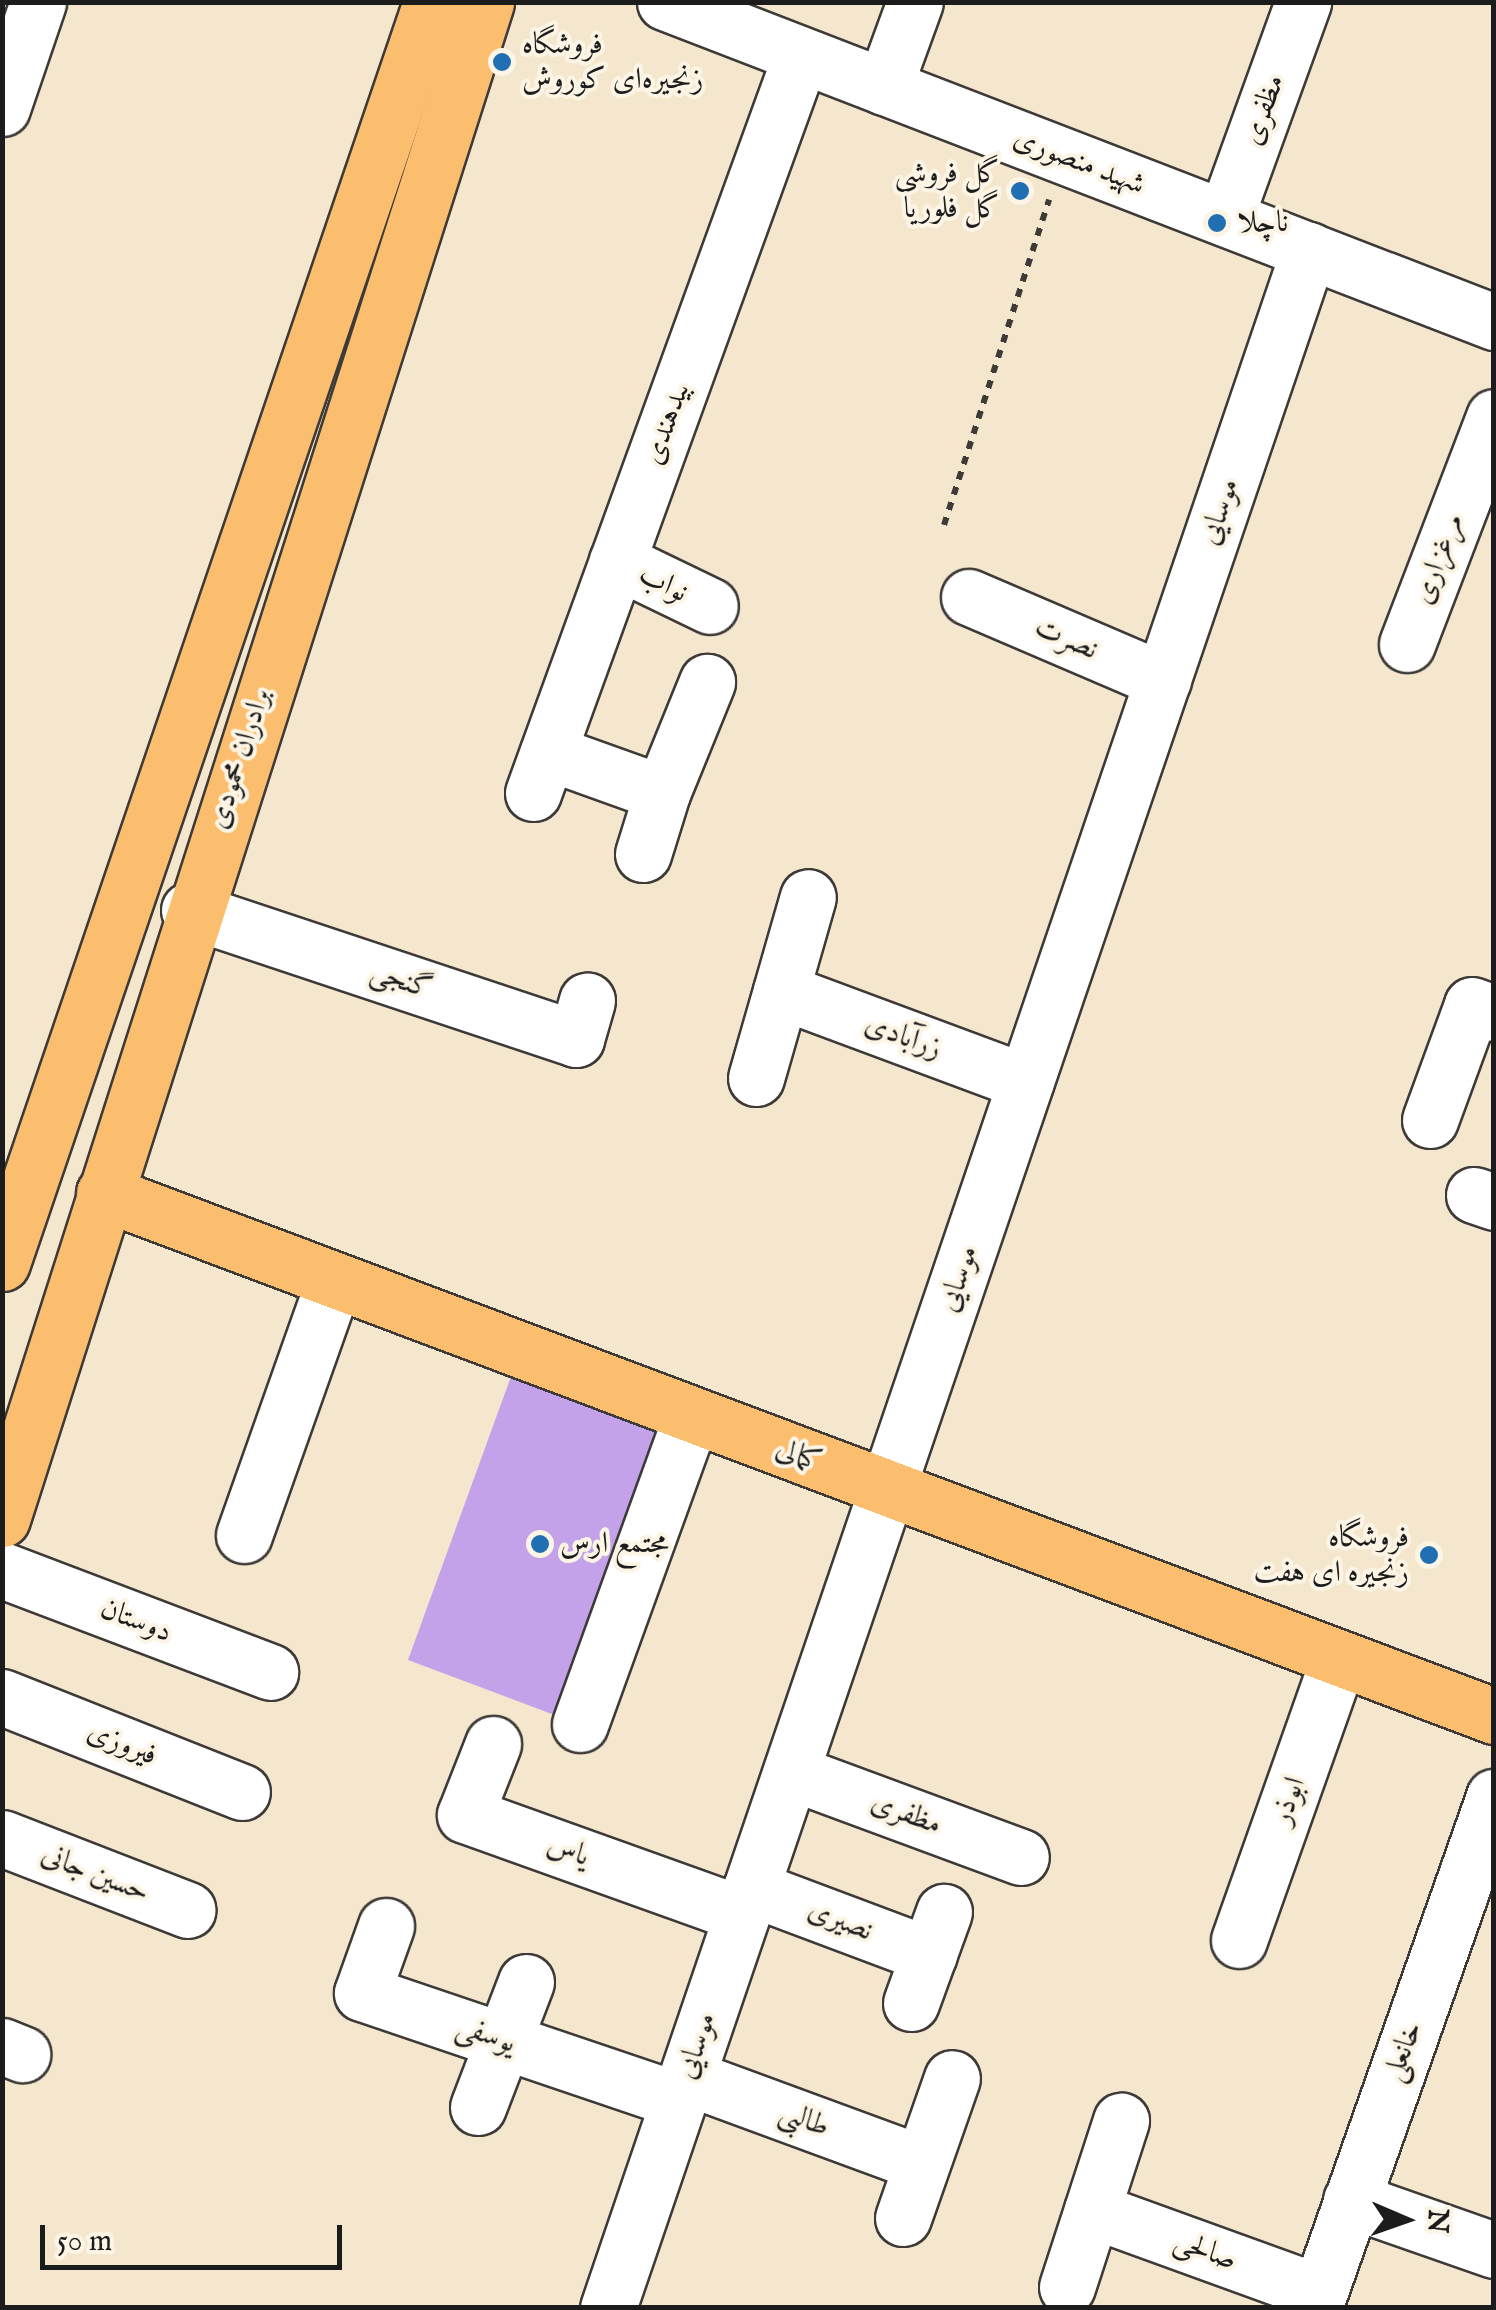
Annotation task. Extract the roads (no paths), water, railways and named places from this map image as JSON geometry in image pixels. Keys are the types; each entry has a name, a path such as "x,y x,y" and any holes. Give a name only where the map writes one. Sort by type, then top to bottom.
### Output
{"main road":[{"path":"2,1264 431,2"},
{"name":"برادران محمودی","path":"2,1519 189,910 486,2"},
{"path":"142,1066 150,1169 194,1227"},
{"name":"کمالی","path":"104,1194 1338,1662 1494,1716"}],"street":[{"path":"2,108 38,2"},
{"name":"شهید منصوری","path":"666,2 1494,322"},
{"path":"884,87 915,2"},
{"name":"مظفری","path":"1225,218 1303,2"},
{"name":"بیدهندی","path":"662,793 541,772 802,55"},
{"name":"موسایی","path":"608,2308 1309,250"},
{"name":"مرغزاری","path":"1407,644 1494,417"},
{"name":"نواب","path":"617,562 710,606"},
{"name":"نصرت","path":"969,597 1163,680"},
{"path":"643,854 662,793 707,682"},
{"path":"756,1078 808,896"},
{"name":"گنجی","path":"189,910 576,1038 587,1000"},
{"name":"زرآبادی","path":"781,992 1026,1082"},
{"path":"1430,1120 1472,1005 1494,1013"},
{"path":"244,1535 334,1281"},
{"path":"580,1724 692,1416"},
{"name":"دوستان","path":"2,1570 270,1672"},
{"name":"ابوذر","path":"1239,1940 1338,1662"},
{"name":"فیروزی","path":"2,1697 242,1792"},
{"name":"یاس","path":"493,1744 465,1815 746,1901"},
{"name":"مظفری","path":"790,1772 1021,1857"},
{"name":"خانعلی","path":"1316,2300 1494,1797"},
{"name":"حسین جانی","path":"2,1838 188,1910"},
{"name":"نصیری","path":"746,1901 928,1956"},
{"name":"یوسفی","path":"386,1926 357,2010 502,2041 682,2089"},
{"path":"478,2107 526,1982"},
{"path":"903,2218 952,2078"},
{"name":"طالبی","path":"682,2089 921,2163"},
{"path":"1067,2286 1121,2122"},
{"path":"1350,2200 1494,2250"},
{"name":"صالحی","path":"1092,2210 1316,2300"}],"place":[{"name":"فروشگاه زنجیره‌ای کوروش","path":"502,62"},
{"name":"گل فروشی گل فلوریا","path":"1020,191"},
{"name":"ناچلا","path":"1217,223"},
{"name":"مجتمع ارس","path":"540,1544"},
{"name":"فروشگاه زنجیره ای هفت","path":"1429,1555"}]}
